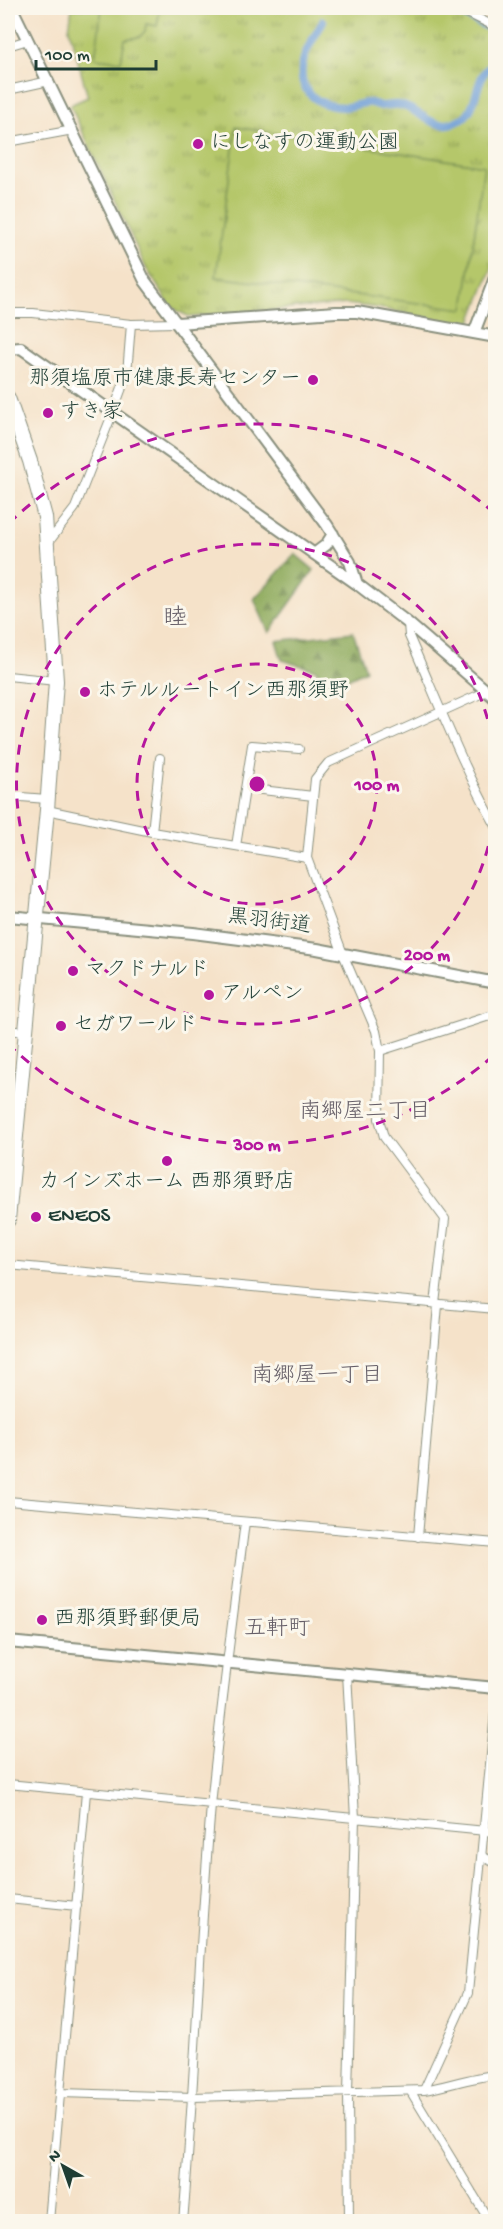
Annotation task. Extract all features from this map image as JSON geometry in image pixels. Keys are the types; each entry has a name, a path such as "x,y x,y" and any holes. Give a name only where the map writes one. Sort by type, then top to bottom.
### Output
{"highway":[{"path":"8,398 30,461 45,517 56,681 36,919 11,1149 8,1220"}],"street":[{"path":"12,8 73,130 138,270 333,534 350,562 357,584"},
{"path":"458,8 495,27"},
{"path":"8,46 28,40"},
{"path":"8,90 49,81"},
{"path":"8,142 73,130"},
{"path":"474,333 495,275"},
{"path":"8,313 33,312 131,324 357,312 495,337"},
{"path":"48,543 75,508 113,412 127,374 131,324"},
{"path":"8,349 21,348 357,584 491,689 495,699"},
{"path":"314,554 326,545 333,534"},
{"path":"408,623 409,636 441,713 495,826"},
{"path":"8,676 56,681"},
{"path":"418,1537 445,1219 384,1137 379,1119 380,1051 376,1031 364,998 343,954 307,858 315,779 328,763 491,689"},
{"path":"236,846 252,745 299,749"},
{"path":"152,832 160,758"},
{"path":"245,788 314,796"},
{"path":"8,796 152,832 307,858"},
{"name":"黒羽街道","path":"8,916 193,933 343,954 495,983"},
{"path":"380,1051 495,1014"},
{"path":"8,1030 25,1032"},
{"path":"8,1265 495,1310"},
{"path":"8,1501 495,1543"},
{"path":"183,2222 194,2097 201,1942 211,1804 245,1522"},
{"path":"8,1642 495,1688"},
{"path":"347,1673 354,1818 348,2093 349,2222"},
{"path":"424,2090 468,1993 495,1702"},
{"path":"8,1784 495,1832"},
{"path":"49,2222 86,1792"},
{"path":"482,1856 495,1864"},
{"path":"8,1899 77,1906"},
{"path":"60,2093 194,2097 411,2092 450,2086 475,2078 495,2075"},
{"path":"411,2092 493,2221"}],"green space":[{"name":"にしなすの運動公園","path":"72,8 451,8 495,31 495,260 469,327 379,308 347,304 190,317 169,304 146,268 70,105 88,97 69,29"},
{"path":"102,8 160,8 157,26 146,24 145,31 140,37 125,39 121,61 95,58"},
{"path":"236,127 484,166 464,309 216,277"},
{"path":"295,554 314,570 269,633 254,599"},
{"path":"353,632 366,670 331,687 316,670 282,660 276,641"}],"waterway":[{"path":"444,8 496,35"},
{"path":"323,21 304,56 302,72 306,89 326,104 348,107 369,103 381,106 399,105 434,122 449,124 458,121 471,109 483,75 496,62"}],"place":[{"name":"にしなすの運動公園","path":"198,144"},
{"name":"那須塩原市健康長寿センター","path":"313,380"},
{"name":"すき家","path":"48,413"},
{"name":"ホテルルートイン西那須野","path":"85,692"},
{"name":"マクドナルド","path":"73,971"},
{"name":"アルペン","path":"209,995"},
{"name":"セガワールド","path":"61,1026"},
{"name":"カインズホーム 西那須野店","path":"167,1161"},
{"name":"ENEOS","path":"36,1217"},
{"name":"西那須野郵便局","path":"42,1620"}],"district":[{"name":"睦","path":"175,619"},
{"name":"南郷屋二丁目","path":"365,1113"},
{"name":"南郷屋一丁目","path":"317,1377"},
{"name":"五軒町","path":"277,1630"}]}
